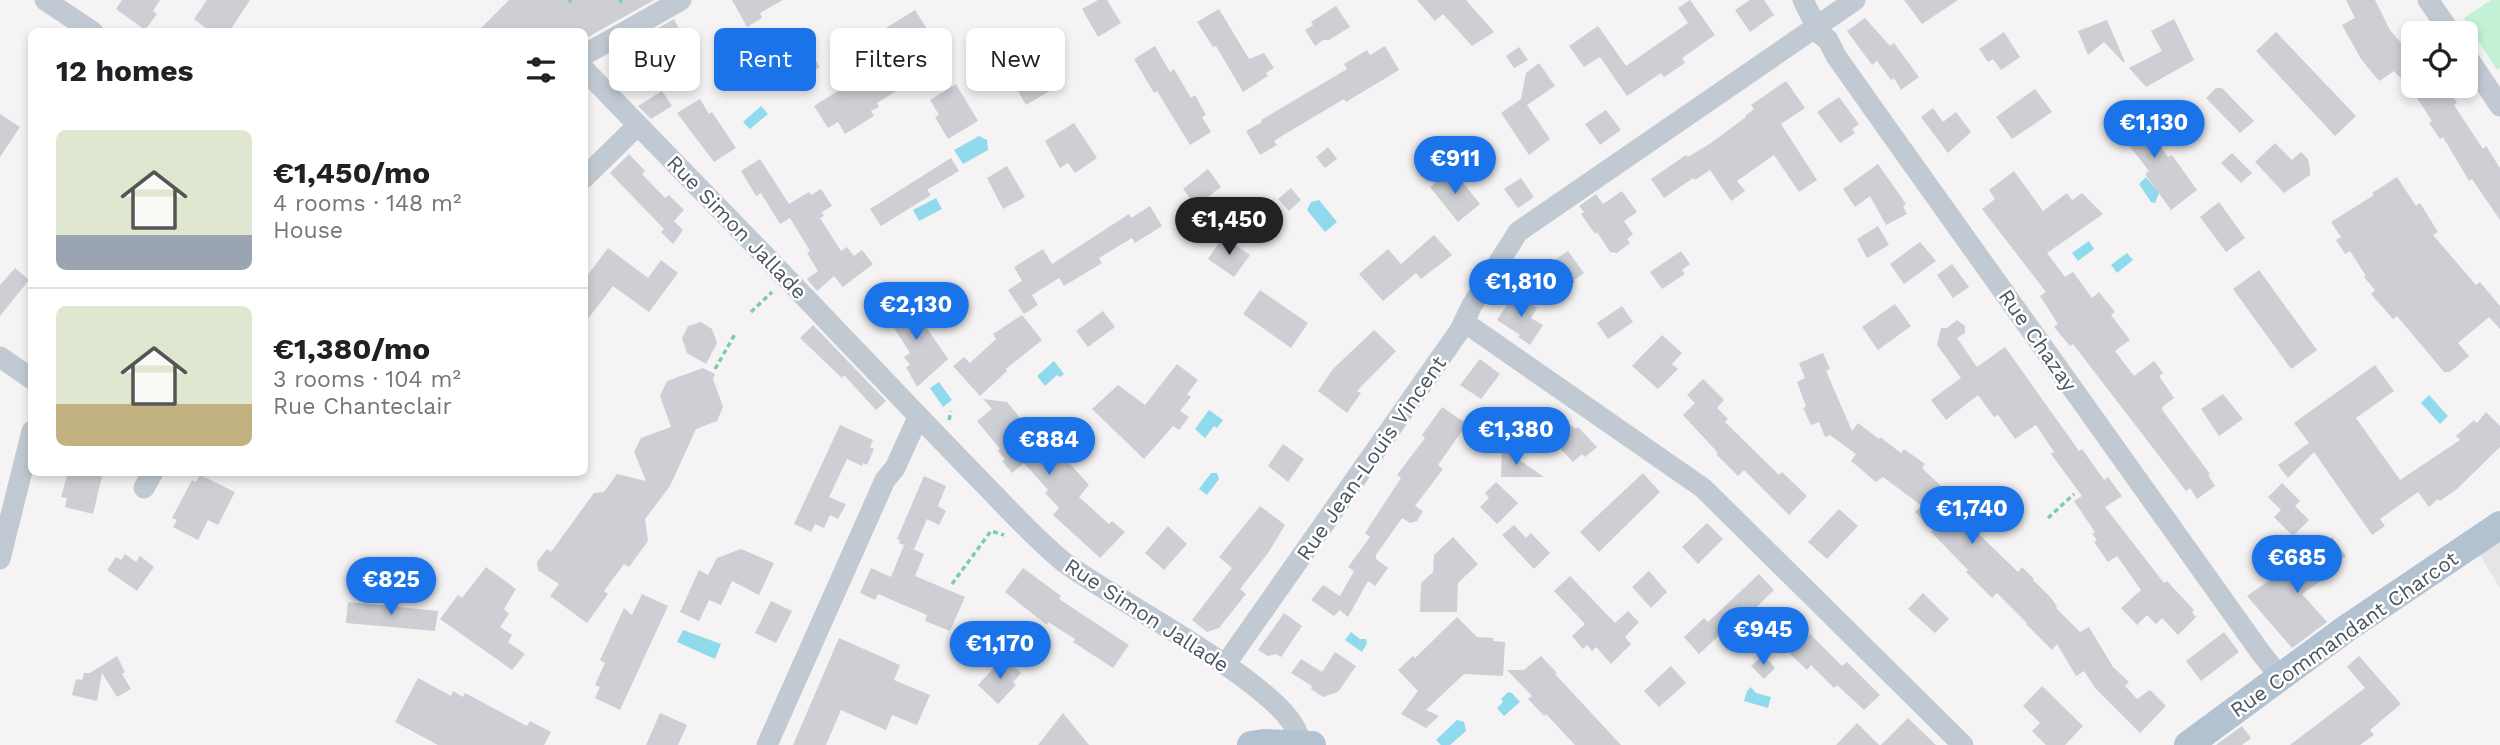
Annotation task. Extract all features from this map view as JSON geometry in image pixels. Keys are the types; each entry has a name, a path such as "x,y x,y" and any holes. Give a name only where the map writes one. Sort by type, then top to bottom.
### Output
{"main road":[{"name":"Rue Commandant Charcot","path":"2188,745 2376,607 2500,525"},
{"path":"1251,745 1306,744"}],"street":[{"path":"45,0 87,28"},
{"path":"588,53 681,0"},
{"name":"Rue Chazay","path":"1802,0 1815,27 1828,40 1868,102 2281,678"},
{"name":"Rue Jean-Louis Vincent","path":"1225,665 1464,322 1472,304 1518,232 1855,0"},
{"path":"2428,0 2443,21"},
{"path":"2478,70 2497,95"},
{"name":"Rue Simon Jallade","path":"588,72 833,326 919,420 1061,560 1225,665 1283,709 1306,744"},
{"path":"588,174 638,125"},
{"path":"1464,322 1703,488 1963,745"},
{"path":"0,357 28,376"},
{"path":"766,745 885,480 895,468 919,420"},
{"path":"0,559 28,446"}],"path":[{"path":"751,312 774,290"},
{"path":"715,369 735,334"},
{"path":"2048,519 2074,494"},
{"path":"952,584 992,531 1008,537"}],"shaded area":[{"path":"2500,540 2500,588 2479,554"}],"green space":[{"path":"2491,0 2500,0 2500,68 2497,70 2478,40 2478,21 2466,21 2464,18"}],"water":[{"path":"761,106 768,114 750,129 743,122"},
{"path":"979,136 987,140 988,150 963,164 954,150"},
{"path":"2146,177 2159,193 2155,203 2151,202 2139,184"},
{"path":"936,198 942,209 919,221 913,210"},
{"path":"1319,200 1337,222 1325,232 1307,210 1311,202"},
{"path":"2089,241 2094,249 2078,261 2072,253"},
{"path":"2127,253 2133,260 2117,273 2111,265"},
{"path":"1054,361 1064,374 1060,377 1057,375 1045,386 1037,376"},
{"path":"939,382 952,400 943,407 930,388"},
{"path":"2429,395 2448,416 2440,424 2421,403"},
{"path":"1209,410 1223,420 1217,428 1214,426 1205,438 1195,429"},
{"path":"1211,473 1217,473 1219,479 1207,495 1199,489"},
{"path":"683,630 721,644 715,659 677,642"},
{"path":"1351,632 1360,639 1366,639 1367,643 1362,652 1345,640"},
{"path":"1751,687 1756,693 1771,697 1768,708 1744,701"},
{"path":"1508,692 1520,702 1504,716 1497,708"},
{"path":"1457,720 1464,722 1466,731 1450,745 1441,745 1436,740"}],"building":[{"path":"122,0 160,0 153,11 157,14 146,28 142,28 116,9"},
{"path":"207,0 250,0 232,28 206,28 194,19"},
{"path":"509,0 654,0 588,37 588,28 481,28"},
{"path":"732,0 783,0 760,13 762,18 747,27"},
{"path":"1098,0 1107,0 1121,23 1098,37 1082,9"},
{"path":"1417,0 1466,0 1494,32 1472,46 1443,14 1435,21"},
{"path":"1690,0 1715,35 1682,58 1685,63 1664,77 1661,73 1627,96 1600,57 1584,67 1569,46 1598,26 1626,66 1688,23 1678,8"},
{"path":"1750,0 1764,0 1774,15 1750,32 1735,10"},
{"path":"1904,0 1958,0 1922,24"},
{"path":"2346,0 2375,0 2390,30 2401,43 2401,79 2394,71 2379,81 2361,59 2342,25 2355,18"},
{"path":"1336,6 1350,27 1315,46 1305,30 1313,25 1311,22"},
{"path":"1219,9 1249,59 1264,53 1274,68 1266,73 1268,76 1243,92 1216,46 1213,47 1197,22"},
{"path":"915,10 926,28 886,28"},
{"path":"1865,18 1890,46 1894,43 1919,77 1901,90 1894,78 1891,80 1877,61 1872,65 1847,31"},
{"path":"674,19 678,28 658,28"},
{"path":"2174,19 2194,60 2146,87 2129,68 2162,51 2151,31"},
{"path":"2107,20 2124,63 2104,42 2088,55 2078,31"},
{"path":"2004,32 2020,57 2001,70 1993,59 1988,62 1979,49"},
{"path":"2276,32 2356,116 2335,136 2256,51"},
{"path":"1155,46 1170,72 1174,69 1191,98 1195,95 1206,115 1202,117 1211,132 1190,145 1134,59"},
{"path":"1385,46 1399,70 1285,134 1274,141 1277,145 1260,155 1246,131 1347,69 1344,64 1367,50 1370,55"},
{"path":"1519,47 1528,60 1514,68 1506,56"},
{"path":"1539,63 1555,86 1527,105 1550,139 1529,155 1501,113 1521,99 1526,73"},
{"path":"1786,81 1805,108 1781,124 1817,180 1799,192 1774,155 1737,181 1745,191 1731,201 1710,170 1664,198 1651,179 1686,155 1688,157 1711,143 1746,117 1754,109 1751,105"},
{"path":"956,84 978,121 948,139 935,117 939,115 930,100 945,91 952,91 952,86"},
{"path":"2216,88 2222,88 2254,121 2240,133 2206,98"},
{"path":"2035,89 2052,112 2012,139 1996,117"},
{"path":"662,91 672,106 651,119 638,106"},
{"path":"838,91 896,91 877,103 879,107 871,111 874,116 845,134 838,122 828,128 814,106"},
{"path":"1018,91 1050,91 1026,105"},
{"path":"1839,97 1859,124 1852,129 1855,133 1840,143 1817,112"},
{"path":"2417,98 2454,98 2457,103 2454,105 2483,149 2486,146 2500,168 2500,220 2472,179 2469,181 2443,137 2440,139 2429,123 2432,121"},
{"path":"700,99 736,148 714,162 677,113"},
{"path":"1933,108 1943,122 1956,112 1971,132 1948,153 1921,117"},
{"path":"1606,110 1621,130 1600,145 1585,124"},
{"path":"2129,111 2135,111 2168,157 2172,155 2197,190 2171,210 2145,174 2149,171 2128,144 2111,141 2114,121"},
{"path":"0,114 20,127 0,157"},
{"path":"1074,123 1097,158 1075,173 1068,163 1060,168 1045,141"},
{"path":"2275,143 2292,160 2301,152 2308,159 2310,170 2310,175 2284,193 2255,162"},
{"path":"1328,147 1337,159 1325,168 1316,157"},
{"path":"2232,153 2252,173 2241,183 2221,163"},
{"path":"629,154 645,171 642,174 665,198 669,195 684,210 674,221 683,230 673,244 661,232 664,229 610,173"},
{"path":"951,158 959,171 927,190 931,195 881,226 870,209"},
{"path":"760,159 789,204 809,192 811,195 821,189 832,206 822,212 824,216 820,218 841,251 847,247 854,256 862,250 873,264 843,287 834,276 817,291 807,279 818,271 807,253 810,251 790,218 780,224 761,193 756,196 741,171"},
{"path":"1878,164 1906,204 1903,206 1907,214 1886,225 1870,196 1855,207 1843,189"},
{"path":"1007,166 1025,197 1003,209 987,178"},
{"path":"1208,169 1221,187 1196,206 1183,189"},
{"path":"1452,169 1480,204 1458,222 1430,187"},
{"path":"2014,171 2043,211 2067,193 2072,200 2082,193 2103,214 2047,253 2065,277 2073,272 2092,298 2099,292 2115,312 2111,315 2130,340 2115,351 2134,376 2154,361 2163,373 2159,376 2174,398 2162,407 2163,411 2210,474 2208,475 2215,486 2197,499 2190,488 2186,491 2073,344 2070,346 2054,327 2058,324 2040,296 2046,292 1982,209 1995,199 1989,190"},
{"path":"2397,177 2416,206 2420,203 2438,232 2433,235 2476,285 2480,282 2500,306 2500,329 2489,317 2458,343 2469,356 2450,372 2444,372 2397,316 2393,319 2371,294 2375,290 2364,277 2366,276 2350,251 2345,254 2336,240 2341,237 2331,222"},
{"path":"1521,178 1534,197 1518,208 1504,189"},
{"path":"1291,188 1301,200 1289,211 1278,199"},
{"path":"1622,191 1637,212 1624,221 1633,234 1627,239 1630,243 1617,253 1610,252 1597,232 1595,234 1581,214 1584,212 1579,206 1596,194 1603,204"},
{"path":"2219,202 2245,238 2226,252 2200,217"},
{"path":"1150,206 1162,226 1135,243 1132,238 1099,258 1102,263 1064,286 1059,278 1032,295 1038,305 1024,314 1008,290 1022,281 1014,267 1043,249 1052,264 1129,214 1131,218"},
{"path":"1878,226 1889,245 1867,258 1857,239"},
{"path":"1434,235 1452,255 1421,279 1416,273 1383,301 1359,274 1388,249 1401,264"},
{"path":"1223,237 1250,255 1234,277 1208,259"},
{"path":"1920,242 1936,261 1904,284 1890,264"},
{"path":"608,248 648,278 661,260 678,273 649,312 613,286 588,319 588,275"},
{"path":"1568,251 1584,273 1574,280 1575,282 1543,300 1536,290 1561,272 1553,261"},
{"path":"1681,251 1690,264 1682,270 1685,274 1662,289 1650,272"},
{"path":"1952,264 1969,287 1953,298 1937,275"},
{"path":"15,268 28,279 0,316 0,285"},
{"path":"2259,270 2317,350 2291,369 2233,289"},
{"path":"1260,290 1308,323 1291,348 1243,314"},
{"path":"1514,294 1537,308 1531,318 1543,325 1530,345 1497,320"},
{"path":"907,299 948,359 917,387 906,367 910,365 904,357 910,353 893,326 889,328 881,315"},
{"path":"1895,304 1911,326 1878,350 1862,327"},
{"path":"1622,306 1633,322 1608,339 1597,323"},
{"path":"1103,311 1115,327 1088,347 1076,331"},
{"path":"1022,315 1042,340 1006,369 1007,371 980,396 953,366 964,357 970,363 996,339 993,334"},
{"path":"1957,320 1965,326 1965,333 1957,338 1977,367 2005,347 2079,451 2082,449 2104,480 2108,477 2122,496 2105,507 2164,583 2167,581 2194,610 2192,612 2196,617 2178,635 2162,618 2156,624 2147,615 2137,625 2121,608 2141,590 2117,556 2108,562 2094,542 2097,540 2092,534 2095,532 2074,501 2082,496 2051,454 2054,452 2036,425 2015,439 1998,415 1994,417 1978,395 1946,420 1931,400 1961,378 1937,345 1941,328 1947,328"},
{"path":"701,322 712,329 717,343 706,364 687,353 682,338 688,326"},
{"path":"813,325 886,401 876,410 844,375 842,378 800,338"},
{"path":"1374,330 1396,351 1357,391 1361,393 1347,413 1318,391 1333,369"},
{"path":"1662,335 1682,353 1672,364 1678,369 1658,389 1632,366"},
{"path":"1823,353 1830,369 1826,371 1852,431 1858,423 1901,453 1904,449 1925,464 1922,468 1948,493 1945,496 1976,526 1974,529 1992,547 2018,572 2022,567 2080,632 2089,627 2113,667 2129,682 2125,686 2137,699 2150,690 2166,706 2140,733 2095,688 2084,671 2076,676 2057,644 2052,650 1997,593 1992,598 1966,572 1968,570 1915,512 1922,506 1883,477 1876,482 1851,461 1856,454 1830,435 1825,437 1819,422 1811,425 1803,408 1806,406 1797,382 1805,378 1799,363"},
{"path":"1480,359 1500,374 1481,399 1460,385"},
{"path":"1177,364 1198,380 1187,394 1191,397 1180,411 1189,417 1179,430 1173,426 1144,459 1092,409 1118,385 1145,405"},
{"path":"2375,365 2394,391 2356,418 2400,480 2460,440 2456,436 2474,420 2477,423 2486,412 2500,426 2500,447 2457,489 2440,501 2438,499 2429,507 2418,492 2380,519 2385,526 2372,535 2314,452 2288,478 2278,465 2309,443 2294,423"},
{"path":"703,368 715,374 713,379 723,407 717,421 696,429 670,486 645,519 648,541 629,567 624,564 604,591 608,594 587,623 550,596 559,584 538,570 537,562 547,549 551,552 594,493 604,492 617,474 646,481 634,452 641,438 671,427 660,396 667,381"},
{"path":"1703,379 1724,400 1717,408 1728,419 1725,422 1779,475 1782,472 1807,496 1789,515 1744,470 1738,476 1683,415 1695,403 1687,395"},
{"path":"2223,394 2243,419 2219,436 2201,409"},
{"path":"983,399 1007,402 1055,460 1061,454 1089,485 1079,497 1109,524 1112,521 1125,532 1100,558 1053,515 1059,508 1045,493 1048,490 1024,463 1012,473 1002,461 1005,459 998,451 1000,449 977,421 992,409"},
{"path":"1442,407 1467,424 1438,465 1443,469 1415,506 1423,511 1417,521 1410,523 1402,518 1376,555 1376,559 1388,568 1375,586 1368,581 1348,617 1340,610 1334,616 1311,600 1323,585 1340,596 1354,571 1348,567 1370,537 1365,533 1401,478 1397,475 1425,438 1422,435"},
{"path":"1549,409 1576,429 1578,427 1597,447 1585,457 1582,454 1573,462 1554,442 1565,442 1540,422"},
{"path":"840,425 873,440 870,447 874,449 867,465 863,463 862,466 847,459 829,497 846,504 838,519 830,515 824,528 815,524 811,532 794,524"},
{"path":"1283,444 1304,459 1288,482 1268,466"},
{"path":"1502,448 1544,477 1501,477"},
{"path":"1643,473 1660,492 1599,552 1580,532"},
{"path":"67,476 102,476 93,514 65,507 67,498 61,497"},
{"path":"202,476 235,492 218,525 208,520 198,540 173,527 177,520 172,518 192,480 196,482"},
{"path":"924,476 946,486 938,506 946,511 939,525 927,519 914,549 899,543 900,540 897,539"},
{"path":"1496,482 1518,503 1497,524 1480,507 1489,498 1485,493"},
{"path":"2282,483 2300,501 2295,506 2309,520 2293,536 2274,517 2281,510 2268,497"},
{"path":"1260,506 1285,525 1268,553 1240,589 1246,594 1219,628 1207,632 1192,620 1232,568 1219,557"},
{"path":"1839,509 1858,526 1827,559 1808,542"},
{"path":"1707,523 1723,539 1698,564 1682,547"},
{"path":"1514,525 1526,538 1531,533 1550,553 1534,569 1502,535"},
{"path":"1168,526 1187,544 1164,570 1145,553"},
{"path":"1453,537 1478,564 1458,583 1457,612 1420,612 1421,583 1433,572 1434,555"},
{"path":"2332,537 2346,556 2324,572 2327,577 2302,594 2327,622 2292,648 2247,596 2277,575 2279,578"},
{"path":"904,545 924,554 915,576 965,597 950,631 925,621 927,615 878,594 875,600 860,593 871,568 891,577"},
{"path":"741,549 774,563 759,595 732,581 721,605 709,600 699,621 680,612 699,570 708,575 717,558"},
{"path":"125,554 136,562 140,556 154,567 137,591 107,570 116,557 121,560"},
{"path":"486,567 516,589 504,609 509,614 500,627 512,635 508,642 525,654 512,670 440,619 458,595 462,598"},
{"path":"1023,568 1061,596 1059,599 1129,645 1113,668 1073,642 1075,639 1048,622 1047,625 1005,592"},
{"path":"1649,571 1667,592 1651,608 1632,587"},
{"path":"1759,574 1774,590 1740,623 1737,619 1699,654 1684,637 1704,618 1708,622"},
{"path":"1570,576 1615,623 1628,611 1639,622 1625,637 1631,644 1611,664 1596,647 1592,651 1587,645 1583,649 1572,636 1585,624 1554,591"},
{"path":"1923,593 1949,619 1935,633 1908,609"},
{"path":"642,594 668,606 620,710 595,698 600,687 595,685 605,663 600,660 624,608 632,615"},
{"path":"771,601 792,611 776,643 755,633"},
{"path":"348,602 438,611 435,631 346,623"},
{"path":"1284,613 1302,626 1281,657 1276,654 1268,656 1258,650"},
{"path":"1457,617 1477,637 1505,642 1503,676 1464,674 1426,710 1439,716 1426,728 1401,714 1418,691 1398,670 1413,656 1415,658"},
{"path":"2224,632 2239,652 2201,681 2186,661"},
{"path":"1810,634 1842,666 1847,662 1880,695 1864,710 1837,685 1834,688 1811,665 1807,670 1790,654"},
{"path":"839,638 900,665 894,680 930,695 917,725 892,715 886,730 841,710 826,745 793,745"},
{"path":"1335,652 1356,666 1338,692 1323,697 1311,689 1312,686 1291,673 1301,659 1322,672"},
{"path":"1763,655 1775,668 1764,679 1751,666"},
{"path":"117,656 125,672 122,674 131,689 117,697 102,673 97,701 72,695 76,679 82,680 84,673 90,673"},
{"path":"1541,656 1621,745 1575,745 1528,699 1532,696 1507,670 1524,670"},
{"path":"2359,656 2401,704 2370,730 2374,735 2360,745 2290,745 2365,688 2347,667"},
{"path":"1004,657 1021,673 1013,682 1016,685 998,704 978,685"},
{"path":"1671,666 1686,683 1659,707 1644,691"},
{"path":"418,678 451,696 453,691 463,697 465,693 527,726 530,721 551,732 544,745 438,745 395,722"},
{"path":"2042,686 2083,726 2065,745 2046,745 2032,731 2040,723 2023,706"},
{"path":"660,713 687,725 678,745 646,745"},
{"path":"1063,713 1089,745 1038,745"},
{"path":"1908,718 1936,745 1881,745"},
{"path":"1857,723 1879,745 1836,745"},
{"path":"2242,726 2251,738 2242,745 2216,745"}]}
